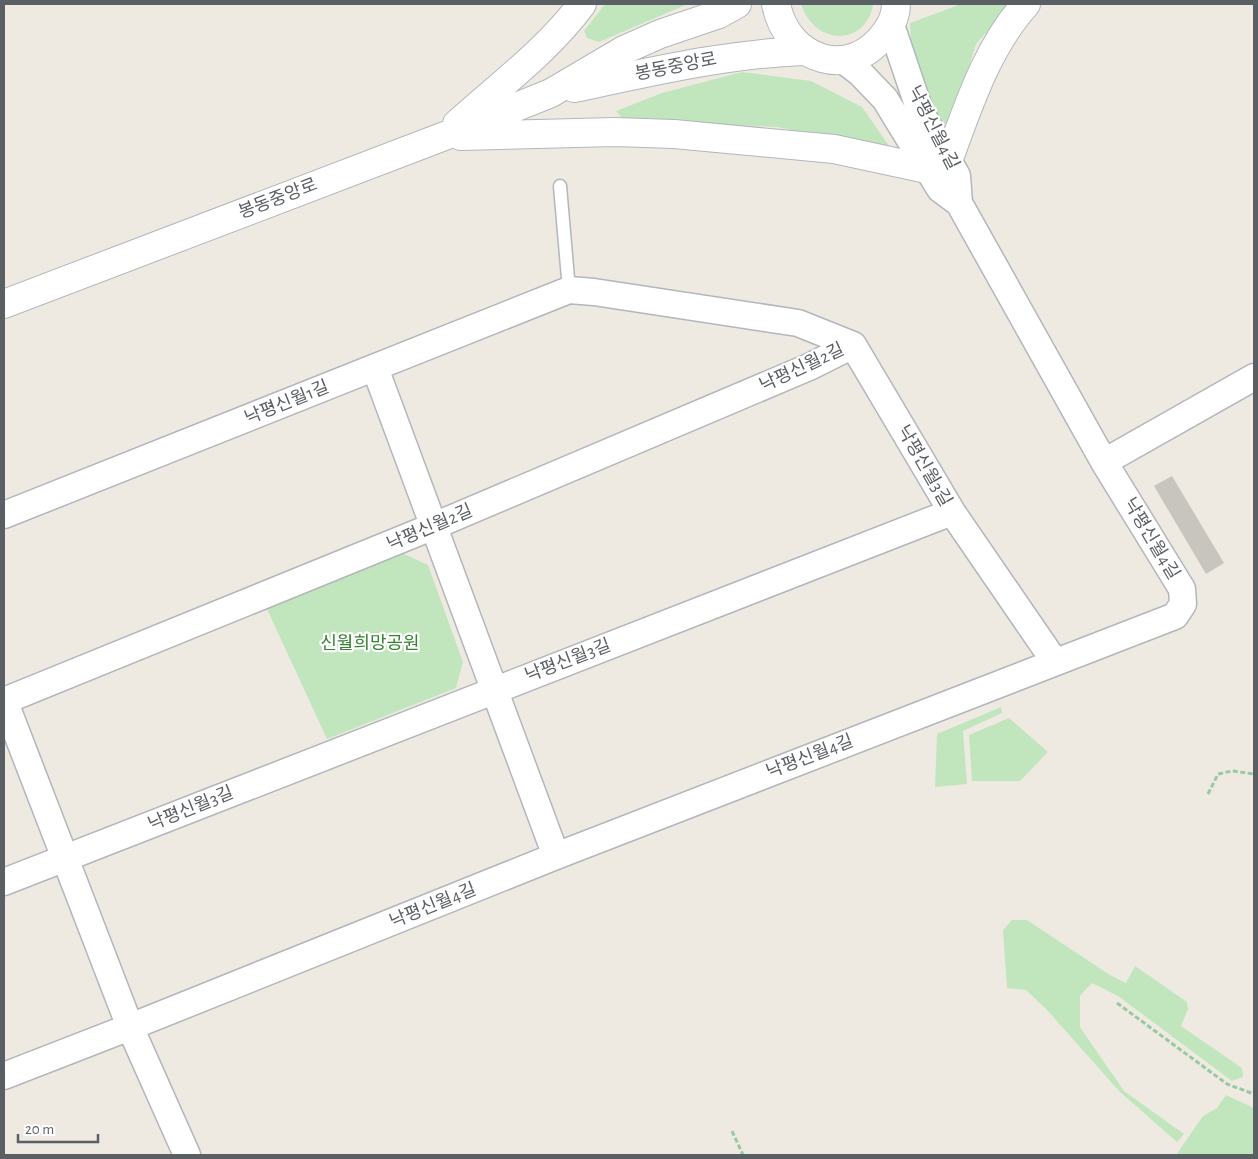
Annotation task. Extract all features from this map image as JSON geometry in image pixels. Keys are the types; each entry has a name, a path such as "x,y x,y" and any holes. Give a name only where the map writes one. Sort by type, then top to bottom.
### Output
{"street":[{"path":"442,137 544,46 569,21 582,4"},
{"name":"봉동중앙로","path":"4,304 442,137 551,93 624,50 660,34 719,14 737,4"},
{"name":"봉동중앙로","path":"776,4 780,21 789,38 804,50 822,58 843,60"},
{"path":"442,137 615,132 674,134 834,149 937,165 1002,36 1026,4"},
{"path":"843,60 868,50 879,42 899,11"},
{"name":"낙평신월4길","path":"4,1076 130,1028 556,856 1175,616 1183,604 1182,589 1104,462 959,203 940,189 937,165 920,111 899,11"},
{"name":"봉동중앙로","path":"551,93 699,62 767,52 804,50"},
{"name":"낙평신월4길","path":"843,60 866,79 885,99 937,165"},
{"path":"570,290 798,323 853,344"},
{"name":"낙평신월1길","path":"4,515 570,290"},
{"name":"낙평신월3길","path":"4,882 494,689 952,512 853,344"},
{"name":"낙평신월2길","path":"4,701 434,526 808,367 853,344"},
{"path":"376,368 556,856"},
{"path":"1104,462 1254,378"},
{"path":"952,512 1055,662"},
{"path":"4,701 130,1028 187,1155"}],"lane":[{"path":"560,186 570,290"}],"path":[{"path":"1208,794 1218,774 1232,771 1254,774"},
{"path":"1117,1003 1227,1084 1254,1094"},
{"path":"732,1131 743,1155"}],"green space":[{"path":"605,4 688,4 599,42 587,38 584,31"},
{"path":"801,4 873,4 869,18 861,28 851,34 840,36 828,34 817,28 808,18"},
{"path":"961,4 1012,4 976,44 953,119 944,126 934,119 911,40 910,23"},
{"path":"742,72 811,81 862,107 892,150 777,127 623,119 616,111 662,93"},
{"name":"신월희망공원","path":"402,553 428,565 463,662 456,688 327,739 267,609"},
{"path":"1001,707 1002,713 963,731 967,784 935,787 937,734"},
{"path":"1009,718 1048,752 1020,781 972,781 969,735"},
{"path":"1012,920 1027,920 1110,975 1126,983 1135,966 1187,1002 1188,1009 1181,1026 1242,1068 1243,1077 1232,1081 1118,996 1092,983 1080,996 1080,1027 1124,1091 1184,1134 1177,1142 1120,1092 1047,1010 1026,990 1007,988 1003,930"},
{"path":"1226,1095 1254,1108 1254,1155 1176,1155 1203,1116 1217,1108"}],"building":[{"path":"1172,476 1224,563 1206,574 1154,486"}]}
